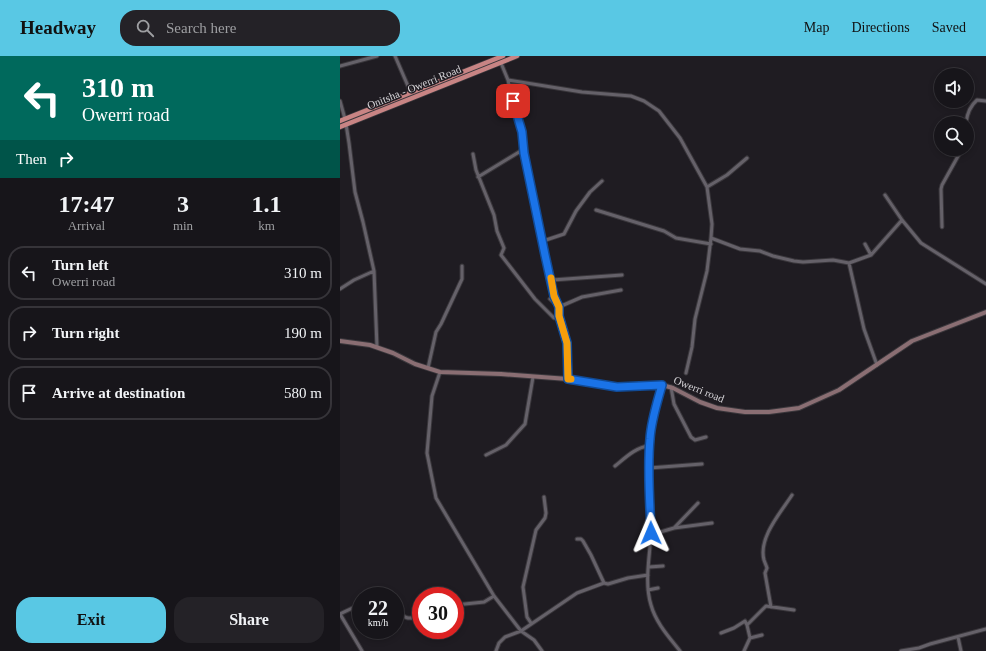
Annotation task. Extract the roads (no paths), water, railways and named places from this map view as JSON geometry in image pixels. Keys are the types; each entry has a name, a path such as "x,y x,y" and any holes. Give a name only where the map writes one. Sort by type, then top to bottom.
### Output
{"highway":[{"name":"Onitsha - Owerri Road","path":"340,127 344,122 490,58 503,56"},
{"name":"Onitsha - Owerri Road","path":"344,122 517,56"}],"main road":[{"name":"Owerri road","path":"340,341 361,343 377,347 414,364 440,372 501,374 568,379 617,387 662,385 672,387 700,402 717,408 745,412 780,411 799,408 839,390 912,341 986,312"}],"street":[{"path":"340,66 377,56"},
{"path":"395,56 410,93"},
{"path":"501,63 508,80 515,112 522,132 524,149 552,280 554,296 559,307 559,316 567,343 568,379"},
{"path":"508,80 582,92 631,96 644,101 659,111 680,138 707,187 712,224 707,271 695,319 692,347 686,373"},
{"path":"967,116 973,103 977,100 986,101"},
{"path":"340,101 349,143 355,192 374,271 377,347"},
{"path":"478,177 524,149"},
{"path":"473,154 478,177 494,215 497,231 504,248 501,255 535,299 554,318 559,316"},
{"path":"942,227 941,189 958,156"},
{"path":"707,187 728,175 747,158"},
{"path":"543,241 564,234 576,211 590,192 602,181"},
{"path":"885,195 902,220 921,243 986,284"},
{"path":"596,210 664,231 676,238 711,244"},
{"path":"711,238 740,249 760,251 794,261 803,262 833,260 849,263 871,255 902,220"},
{"path":"865,244 871,255"},
{"path":"849,263 864,329 877,365"},
{"path":"428,368 436,332 442,324 462,279 462,266"},
{"path":"340,289 354,280 374,271"},
{"path":"552,280 622,275"},
{"path":"559,307 582,297 621,290"},
{"path":"550,299 559,307"},
{"path":"440,372 432,396 427,453 434,493 494,596 521,630 534,640 542,651"},
{"path":"486,455 506,445 525,424 533,377"},
{"path":"662,385 654,412 649,446 651,533 648,590 651,606 657,621 680,651"},
{"path":"672,387 674,404 691,437 695,440 706,437"},
{"path":"615,466 642,446 649,446"},
{"path":"649,468 702,464"},
{"path":"771,607 765,573 767,568 764,559 765,541 767,533 792,495"},
{"path":"531,624 527,617 523,587 536,530 545,518 546,513 544,497"},
{"path":"674,528 698,503"},
{"path":"651,533 657,533 674,528 712,523"},
{"path":"577,539 581,539 604,583"},
{"path":"649,567 663,566"},
{"path":"496,651 502,640 531,624 577,593 604,583 608,584 628,578 648,575"},
{"path":"648,590 658,588"},
{"path":"464,604 488,601 494,596"},
{"path":"747,625 766,606 794,610"},
{"path":"352,608 340,614 362,651"},
{"path":"721,633 734,628 745,621 750,638 744,651"},
{"path":"901,651 919,648 986,629"},
{"path":"750,638 762,635"},
{"path":"958,637 961,651"}]}
